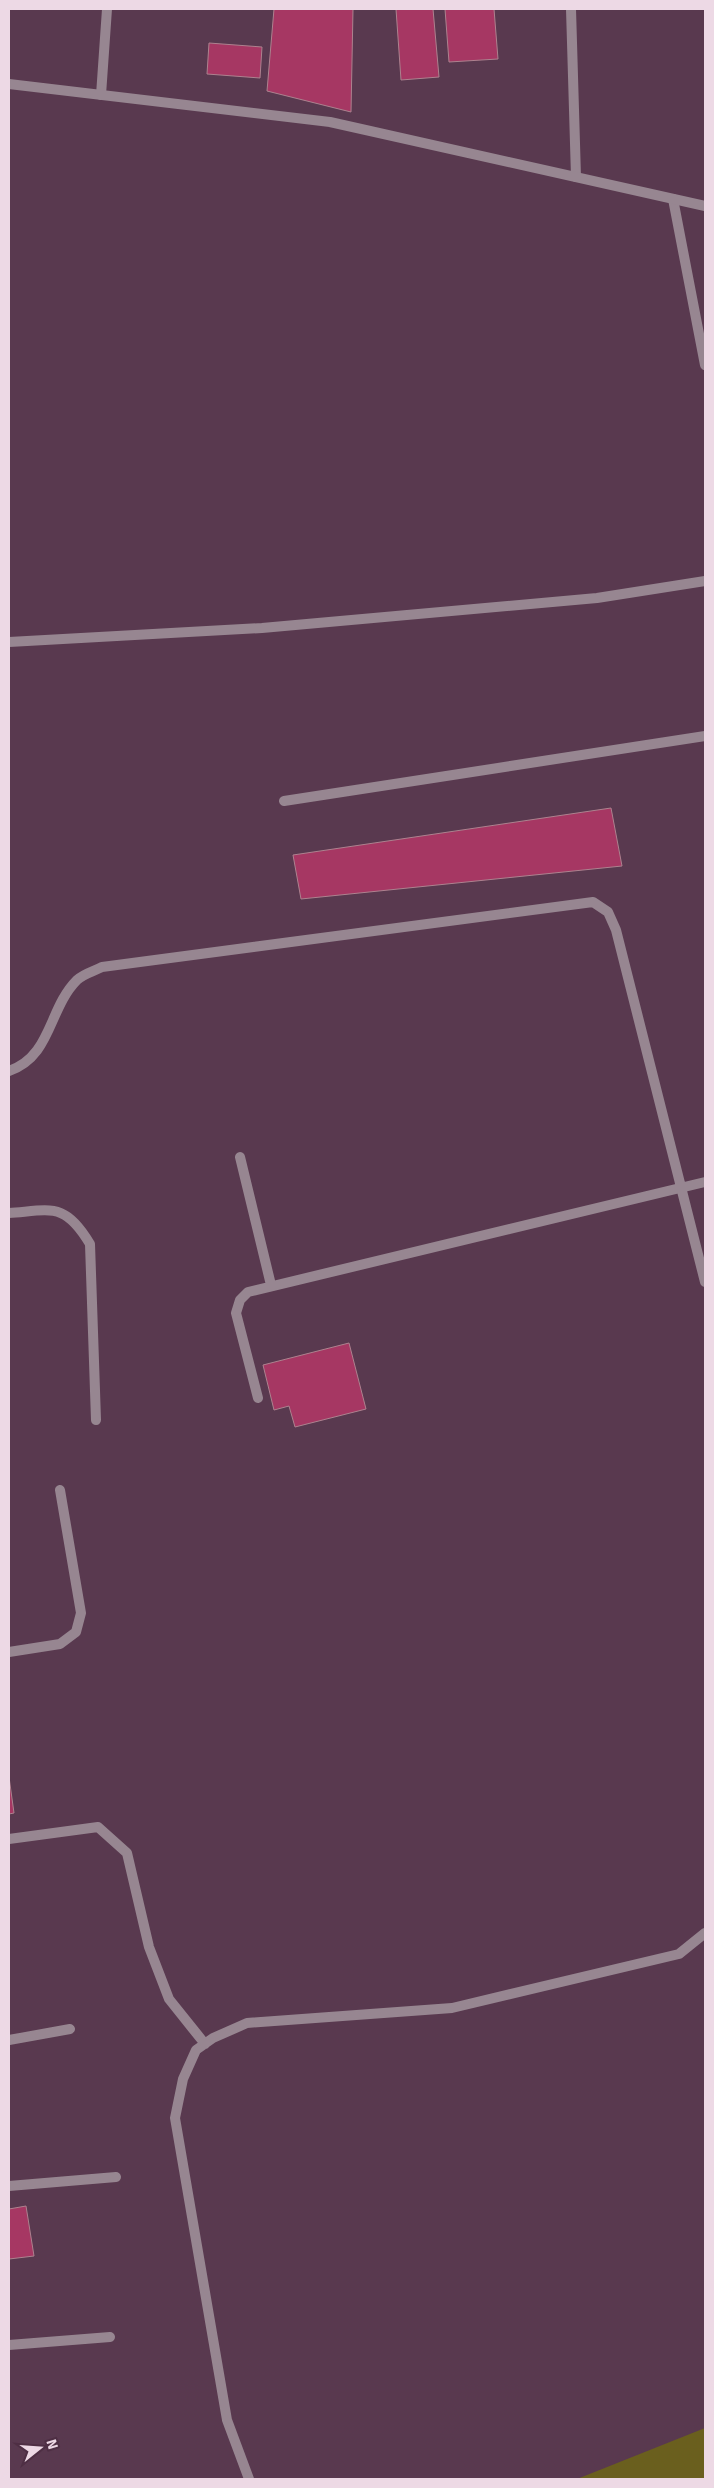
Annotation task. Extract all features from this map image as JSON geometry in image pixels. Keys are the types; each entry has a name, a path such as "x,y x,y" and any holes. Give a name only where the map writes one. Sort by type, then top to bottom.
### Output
{"street":[{"path":"101,95 107,9"},
{"path":"571,9 576,177"},
{"path":"9,84 330,122 705,206"},
{"path":"674,199 705,365"},
{"path":"9,642 262,628 597,598 705,581"},
{"path":"284,801 705,736"},
{"path":"9,1071 22,1066 36,1055 68,990 79,978 102,967 593,902 608,912 616,930 705,1282"},
{"path":"240,1157 272,1285"},
{"path":"258,1398 236,1313 240,1300 248,1292 705,1182"},
{"path":"9,1213 56,1210 78,1224 90,1244 96,1420"},
{"path":"9,1652 60,1644 76,1632 81,1613 60,1490"},
{"path":"9,1839 98,1827 127,1853 149,1947 166,1990 170,1999 205,2044"},
{"path":"249,2479 227,2420 175,2118 183,2079 196,2050 247,2023 452,2008 679,1954 705,1933"},
{"path":"9,2040 70,2029"},
{"path":"9,2186 116,2177"},
{"path":"9,2345 110,2337"}],"shaded area":[{"path":"705,2428 705,2479 577,2479"}],"building":[{"path":"274,9 353,9 351,112 267,91"},
{"path":"396,9 433,9 439,77 401,80"},
{"path":"445,9 494,9 498,59 449,62"},
{"path":"209,43 262,47 260,78 207,74"},
{"path":"611,808 622,866 301,899 293,855"},
{"path":"349,1343 366,1409 295,1427 289,1406 274,1410 263,1365"},
{"path":"9,1777 14,1813 9,1814"},
{"path":"26,2206 34,2256 9,2259 9,2209"}]}
